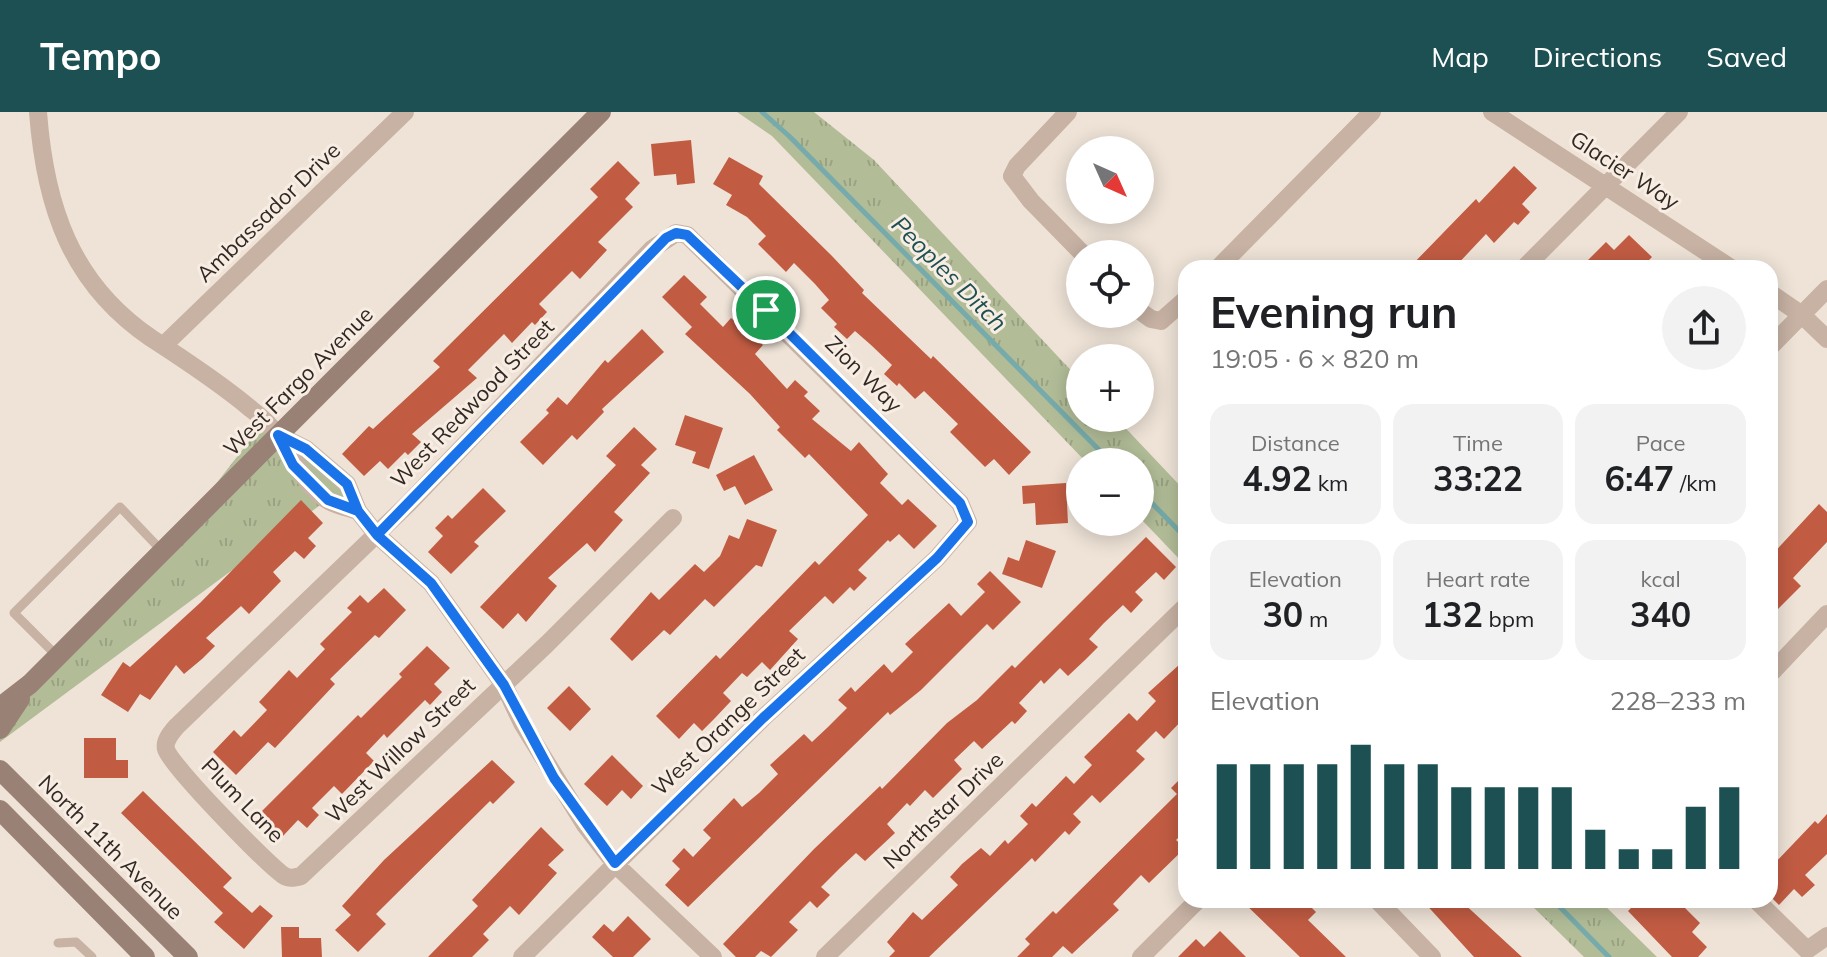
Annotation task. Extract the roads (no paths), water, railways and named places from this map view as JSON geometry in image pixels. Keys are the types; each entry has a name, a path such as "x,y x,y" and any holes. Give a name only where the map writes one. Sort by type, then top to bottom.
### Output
{"main road":[{"name":"West Fargo Avenue","path":"0,707 58,657 601,112"},
{"name":"West Fargo Avenue","path":"0,729 30,684"},
{"name":"North 11th Avenue","path":"0,770 188,957"},
{"path":"0,810 145,957"}],"street":[{"path":"38,112 46,189 79,264 103,295 149,337 249,408 278,435 293,465 328,500 358,511 377,535 431,583 504,685 554,778 615,863 713,957"},
{"name":"Ambassador Drive","path":"164,345 405,112"},
{"path":"1068,112 1017,166 1012,176 1031,201 1069,240"},
{"path":"1226,260 1372,112"},
{"name":"Glacier Way","path":"1492,112 1719,260"},
{"path":"1532,260 1679,112"},
{"name":"Zion Way","path":"681,233 701,246 960,503 968,522"},
{"name":"West Redwood Street","path":"165,746 176,727 377,535 652,249 666,238 681,233"},
{"path":"1778,339 1827,289"},
{"path":"1778,298 1802,315 1827,339"},
{"path":"1154,316 1168,317 1178,307"},
{"name":"West Willow Street","path":"294,878 321,859 673,518"},
{"name":"West Orange Street","path":"522,957 763,718 937,558 968,522"},
{"name":"Northstar Drive","path":"825,957 1178,614"},
{"path":"1778,666 1827,614"},
{"name":"Plum Lane","path":"165,746 177,766 243,836 283,875 294,878"},
{"path":"1141,957 1190,908"},
{"path":"1385,908 1432,957"},
{"path":"1764,908 1807,950 1827,936"}],"lane":[{"path":"58,657 14,613 120,507 162,551"},
{"path":"58,943 76,942 92,957"}],"waterway":[{"name":"Peoples Ditch","path":"762,112 1097,448"},
{"name":"Peoples Ditch","path":"1154,505 1178,530"},
{"name":"Peoples Ditch","path":"1561,908 1609,957"}]}
